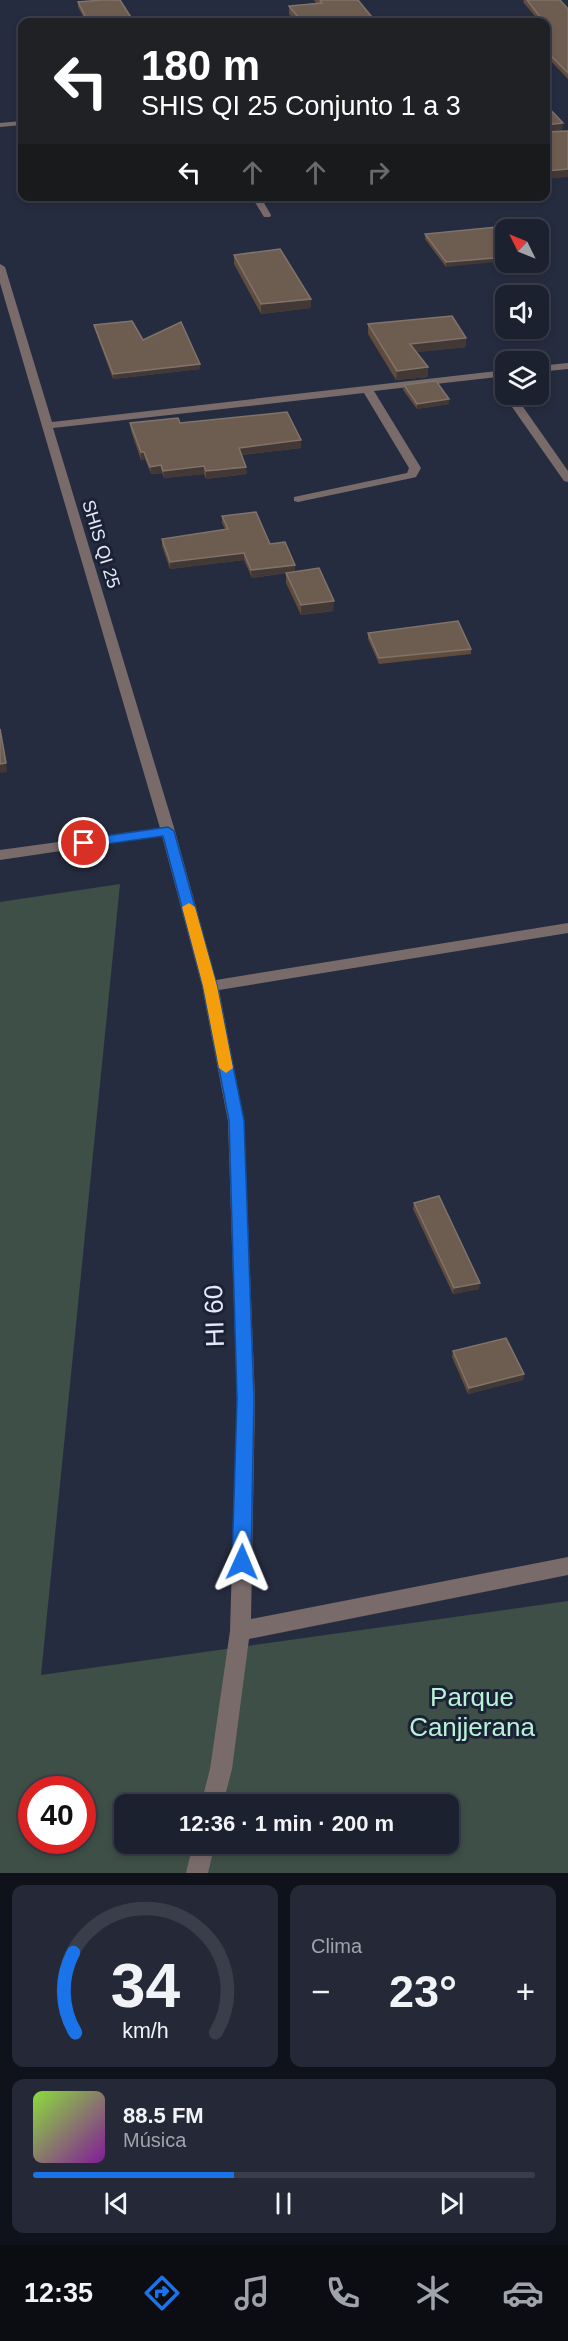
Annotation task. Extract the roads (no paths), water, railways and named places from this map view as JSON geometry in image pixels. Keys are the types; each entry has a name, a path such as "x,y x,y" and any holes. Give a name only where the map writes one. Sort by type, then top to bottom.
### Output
{"street":[{"path":"0,125 18,123"},
{"path":"258,201 267,215"},
{"name":"SHIS QI 25","path":"0,267 168,831"},
{"path":"549,368 568,366"},
{"path":"47,426 493,374 495,377"},
{"path":"298,499 412,475 415,468 367,389"},
{"path":"516,405 568,479"},
{"path":"0,855 168,831"},
{"name":"HI 60","path":"168,831 210,986 236,1120 246,1399 240,1631 215,1794"},
{"path":"210,986 568,928"},
{"path":"240,1631 568,1566"},
{"path":"197,1873 202,1854"}],"park label":[{"name":"Parque Canjjerana","path":"472,1712"}]}
